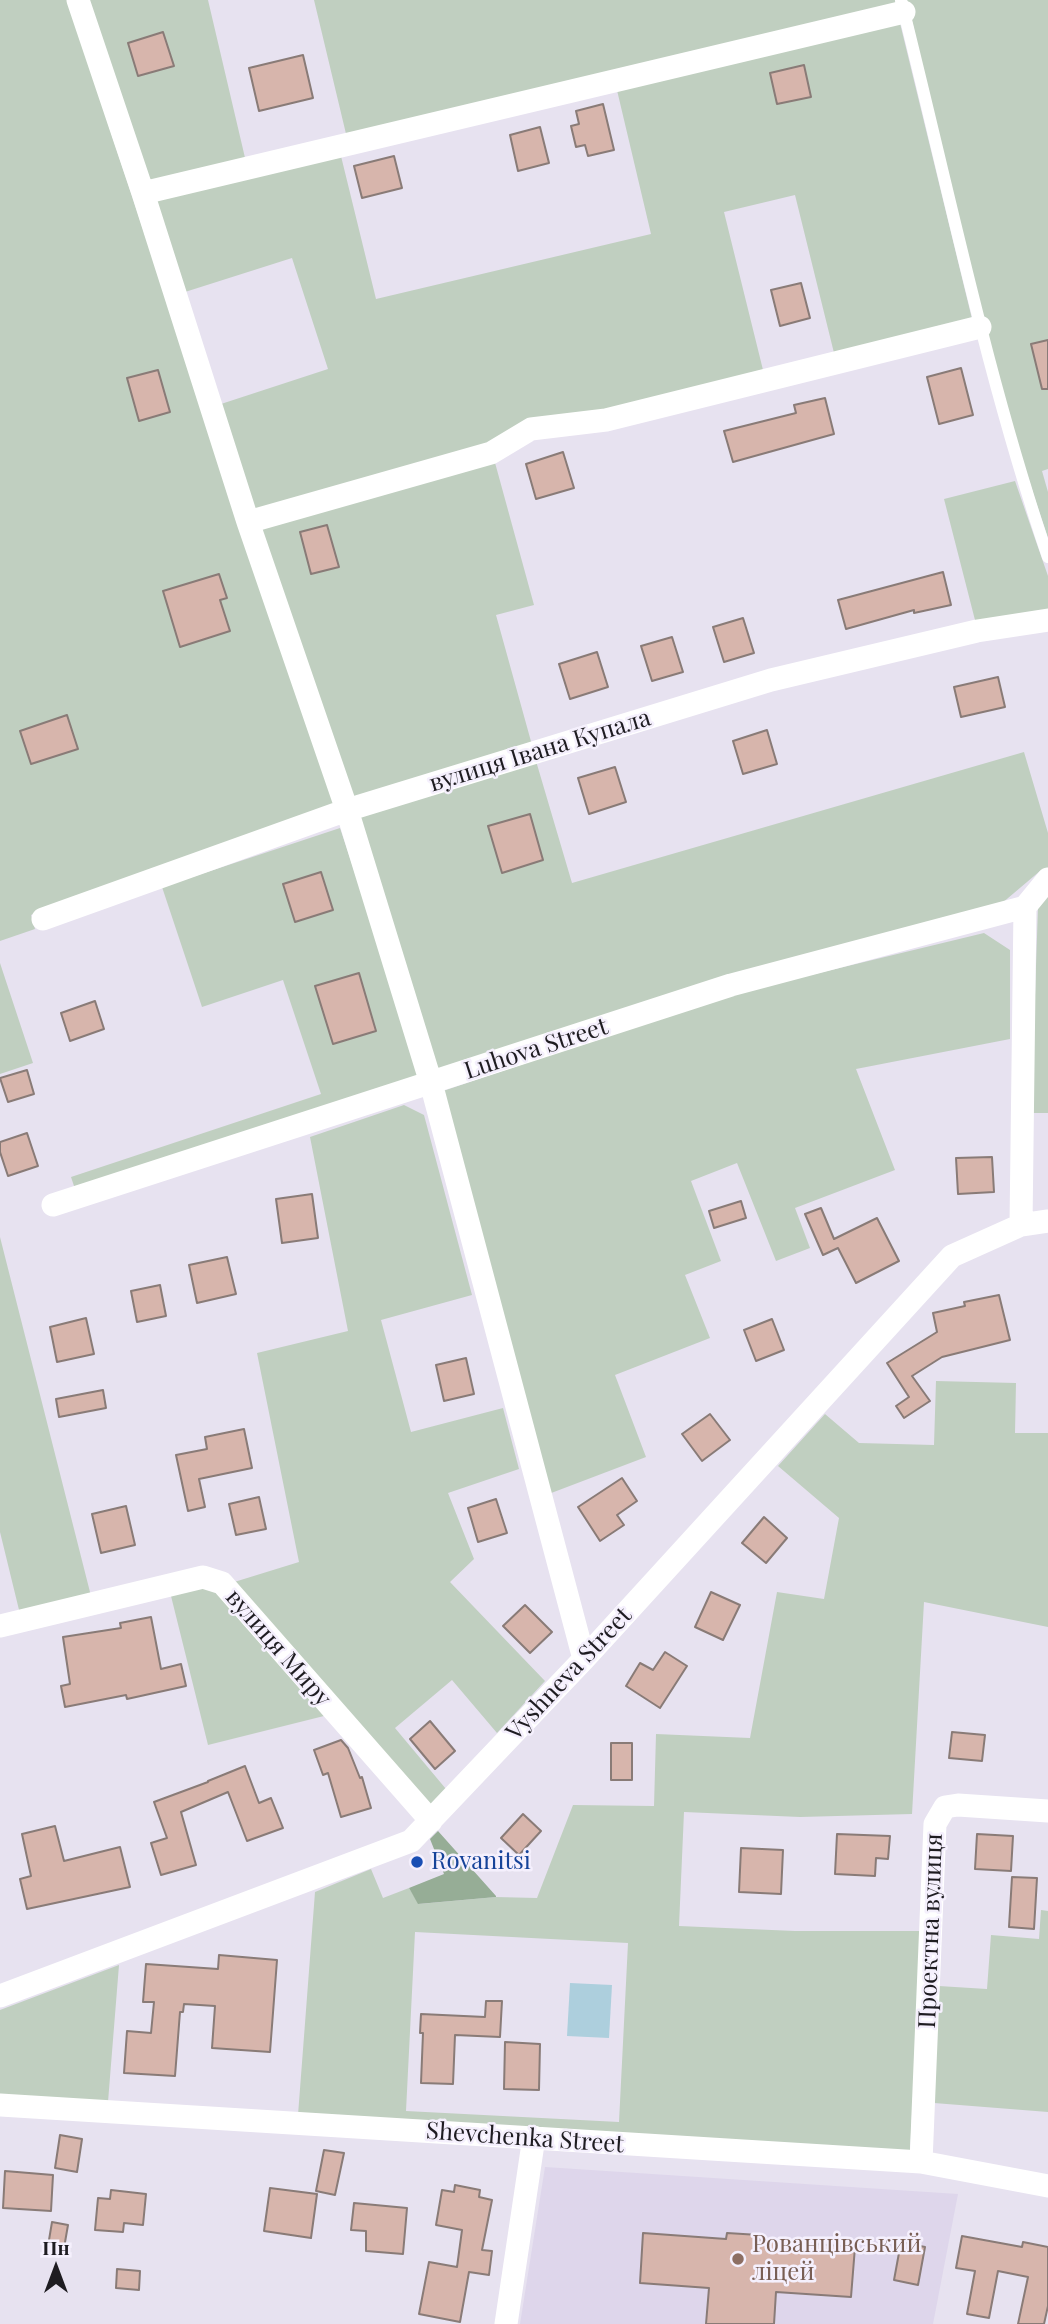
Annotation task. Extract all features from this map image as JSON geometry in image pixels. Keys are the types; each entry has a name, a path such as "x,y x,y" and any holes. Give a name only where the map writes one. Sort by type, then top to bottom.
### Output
{"street":[{"path":"78,0 248,522 347,810 431,1083 584,1659"},
{"path":"143,193 902,6"},
{"path":"248,522 491,453 531,429 606,420 980,327"},
{"name":"вулиця Івана Купала","path":"43,919 347,810 771,680 977,631 1048,620"},
{"path":"1021,1225 1025,907 1048,879"},
{"name":"Luhova Street","path":"53,1205 731,985 1025,907"},
{"name":"Vyshneva Street","path":"0,1996 411,1841 584,1659 952,1256 1021,1225 1048,1221"},
{"name":"вулиця Миру","path":"0,1626 203,1577 222,1583 431,1821"},
{"name":"Проектна вулиця","path":"921,2162 935,1824 945,1807 958,1805 1048,1811"},
{"name":"Shevchenka Street","path":"0,2105 921,2162 1048,2186"},
{"path":"506,2324 534,2137"}],"lane":[{"path":"902,6 980,327 1021,477 1048,557"}],"shaded area":[{"name":"Рованцівський ліцей","path":"545,2167 958,2194 933,2324 520,2324"}],"green space":[{"path":"0,0 67,0 335,808 31,915 35,929 0,941"},
{"path":"88,0 208,0 246,162 151,185"},
{"path":"314,0 895,0 896,7 347,138"},
{"path":"907,0 1048,0 1048,469 1042,471 1048,492 1048,538 1026,472 988,338"},
{"path":"899,19 973,323 835,357 795,195 724,212 764,374 256,513 221,404 328,369 292,258 185,292 155,196 340,152 376,299 651,234 616,86"},
{"path":"494,459 534,605 496,615 532,745 354,800 260,526"},
{"path":"1015,481 1048,576 1048,612 976,624 944,499"},
{"path":"1024,752 1048,833 1048,868 1040,871 1001,904 438,1072 359,816 536,761 572,883"},
{"path":"340,828 422,1074 75,1189 71,1177 321,1094 283,980 202,1007 162,887"},
{"path":"1048,891 1048,1113 1031,1113 1038,907"},
{"path":"984,933 1010,950 1010,1039 856,1069 895,1170 795,1208 810,1248 776,1261 737,1163 691,1181 721,1261 685,1275 710,1338 615,1375 646,1457 546,1495 443,1091 732,994"},
{"path":"0,963 33,1063 0,1074"},
{"path":"404,1105 424,1115 472,1295 381,1320 411,1432 503,1408 519,1469 448,1493 474,1559 450,1582 545,1681 497,1733 452,1680 395,1728 446,1789 428,1808 231,1583 299,1562 257,1353 348,1331 310,1137"},
{"path":"0,1237 91,1596 20,1614 0,1532"},
{"path":"936,1381 1016,1383 1015,1433 1048,1433 1048,1627 924,1602 912,1814 800,1817 684,1812 679,1926 795,1931 922,1931 910,2151 298,2115 315,1892 371,1869 383,1898 409,1888 419,1904 496,1897 537,1898 573,1805 654,1806 656,1734 750,1738 777,1592 824,1599 839,1518 778,1466 825,1414 859,1443 934,1445","holes":["415,1932 628,1943 619,2122 406,2111"]},
{"path":"203,1584 218,1589 328,1715 208,1745 170,1592"},
{"path":"438,1831 496,1897 418,1904 409,1888 444,1874 430,1839"},
{"path":"1041,1910 1048,1911 1048,2112 934,2103 939,1986 987,1989 991,1935 1039,1939"},
{"path":"119,1965 108,2102 0,2095 0,2010"}],"water":[{"path":"570,1983 612,1985 609,2038 567,2036"}],"building":[{"path":"163,32 174,66 138,76 128,43"},
{"path":"303,55 313,98 259,111 249,68"},
{"path":"804,65 811,97 777,104 770,73"},
{"path":"603,104 614,150 588,156 585,145 576,147 571,126 579,124 576,111"},
{"path":"540,127 549,163 518,171 510,135"},
{"path":"394,156 402,188 362,198 354,166"},
{"path":"801,283 810,318 780,326 771,290"},
{"path":"1048,340 1048,389 1042,389 1031,344"},
{"path":"961,368 973,415 939,424 927,377"},
{"path":"158,370 170,412 139,421 127,378"},
{"path":"825,398 834,434 733,462 724,431 796,413 794,405"},
{"path":"563,452 574,488 536,499 526,464"},
{"path":"327,525 339,567 311,574 300,532"},
{"path":"943,572 951,605 914,613 914,610 846,629 838,600"},
{"path":"219,574 227,598 220,600 230,631 180,647 163,591"},
{"path":"743,618 754,653 724,662 713,627"},
{"path":"672,637 683,672 652,681 641,646"},
{"path":"597,652 608,687 570,699 559,664"},
{"path":"998,677 1005,707 961,717 954,687"},
{"path":"67,715 78,749 31,764 20,731"},
{"path":"767,730 777,764 743,774 733,741"},
{"path":"615,767 626,802 589,814 578,778"},
{"path":"530,814 543,860 502,873 488,826"},
{"path":"321,872 333,910 295,922 283,884"},
{"path":"359,973 376,1031 333,1044 315,986"},
{"path":"95,1001 104,1029 70,1041 61,1013"},
{"path":"27,1070 34,1094 8,1102 0,1078"},
{"path":"27,1133 38,1166 8,1176 0,1152 0,1142"},
{"path":"992,1157 994,1192 958,1194 956,1158"},
{"path":"312,1194 318,1238 282,1243 276,1199"},
{"path":"741,1201 746,1218 714,1228 709,1211"},
{"path":"821,1208 834,1239 877,1218 899,1261 856,1283 838,1248 823,1255 805,1214"},
{"path":"227,1257 236,1294 197,1303 189,1265"},
{"path":"160,1285 166,1316 137,1322 131,1291"},
{"path":"999,1295 1010,1340 942,1357 912,1376 930,1401 904,1418 896,1406 909,1397 887,1363 937,1332 933,1313 965,1306 964,1302"},
{"path":"86,1318 94,1354 57,1362 50,1327"},
{"path":"772,1319 784,1350 756,1361 744,1330"},
{"path":"466,1358 474,1394 444,1401 436,1365"},
{"path":"103,1390 106,1408 59,1417 56,1399"},
{"path":"710,1414 730,1440 702,1461 682,1434"},
{"path":"244,1429 252,1468 199,1479 205,1507 188,1511 176,1455 207,1449 205,1437"},
{"path":"622,1478 637,1501 617,1515 624,1525 600,1541 578,1507"},
{"path":"259,1497 266,1529 236,1535 229,1504"},
{"path":"496,1499 507,1533 478,1542 468,1508"},
{"path":"126,1506 135,1545 101,1553 92,1514"},
{"path":"764,1517 787,1538 766,1563 742,1543"},
{"path":"711,1592 740,1605 723,1640 695,1627"},
{"path":"525,1605 552,1632 530,1653 503,1626"},
{"path":"151,1617 161,1669 181,1664 186,1686 127,1699 126,1695 65,1707 61,1686 70,1684 63,1637 121,1628 120,1623"},
{"path":"665,1652 687,1666 660,1708 626,1686 640,1663 653,1670"},
{"path":"430,1721 455,1751 435,1769 410,1739"},
{"path":"952,1732 985,1735 982,1761 949,1758"},
{"path":"341,1740 348,1748 360,1778 362,1777 371,1808 341,1817 328,1773 323,1775 314,1750"},
{"path":"611,1743 632,1743 632,1780 611,1780"},
{"path":"245,1766 259,1803 271,1798 283,1828 247,1841 228,1792 181,1812 196,1865 161,1875 151,1843 167,1838 154,1802"},
{"path":"523,1814 541,1831 519,1855 501,1838"},
{"path":"55,1826 64,1861 120,1847 130,1887 27,1909 20,1879 31,1876 22,1834"},
{"path":"837,1834 890,1836 888,1859 876,1858 875,1876 835,1874"},
{"path":"977,1834 1013,1836 1011,1871 975,1869"},
{"path":"741,1848 783,1850 781,1894 739,1892"},
{"path":"1012,1877 1037,1878 1034,1929 1009,1927"},
{"path":"219,1955 277,1960 270,2052 212,2048 215,2006 184,2004 183,2012 180,2012 175,2076 124,2073 127,2031 151,2033 154,2002 143,2002 146,1964 218,1969"},
{"path":"486,2001 502,2001 500,2037 455,2035 453,2084 421,2083 421,2014 485,2017"},
{"path":"505,2042 540,2044 539,2090 504,2089"},
{"path":"60,2135 82,2139 77,2172 55,2168"},
{"path":"324,2150 344,2153 335,2195 316,2191"},
{"path":"5,2171 53,2175 51,2211 3,2208"},
{"path":"455,2185 480,2190 479,2197 492,2200 482,2250 492,2251 489,2275 469,2272 460,2322 419,2314 429,2262 457,2267 462,2230 436,2225 442,2190 454,2192"},
{"path":"270,2188 317,2194 311,2238 264,2231"},
{"path":"111,2190 146,2194 143,2225 124,2223 123,2232 95,2230 98,2198 110,2199"},
{"path":"354,2203 407,2208 403,2254 366,2251 366,2231 351,2230"},
{"path":"52,2222 68,2225 64,2248 48,2246"},
{"path":"643,2233 726,2239 727,2233 759,2235 759,2240 855,2247 851,2297 776,2292 774,2324 706,2324 709,2288 640,2283"},
{"path":"962,2236 1022,2247 1023,2242 1048,2247 1048,2306 1044,2324 1018,2324 1028,2277 998,2271 989,2318 967,2314 975,2271 956,2268"},
{"path":"901,2242 925,2247 918,2285 894,2280"},
{"path":"117,2269 140,2271 139,2290 116,2288"}],"place":[{"name":"Rovanitsi","path":"417,1862"},
{"name":"Рованцівський ліцей","path":"738,2259"}]}
